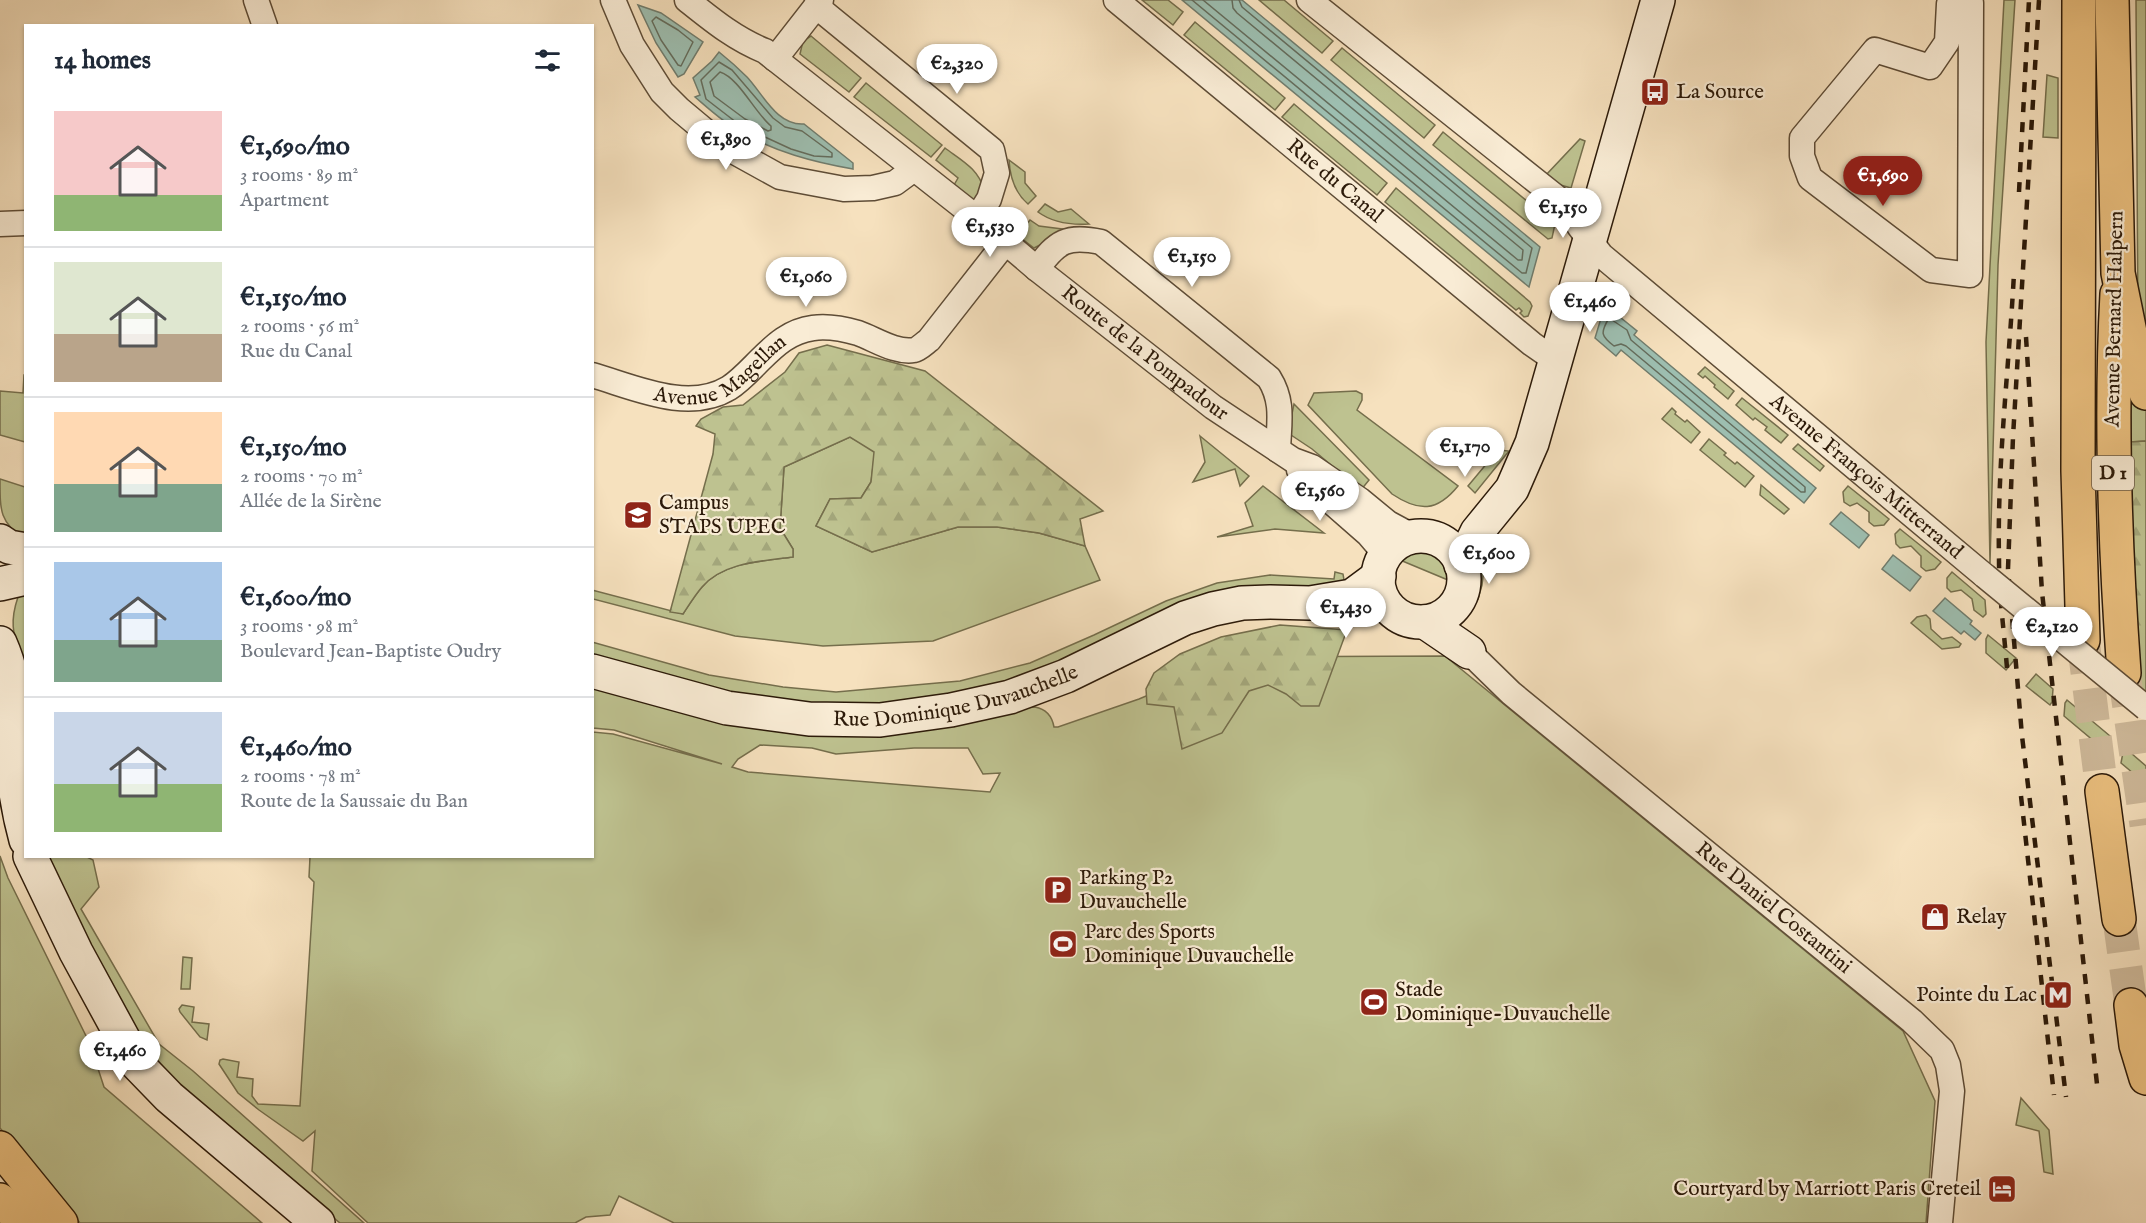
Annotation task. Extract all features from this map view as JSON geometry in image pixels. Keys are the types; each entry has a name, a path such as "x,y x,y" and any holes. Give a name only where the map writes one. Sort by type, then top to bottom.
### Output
{"main road":[{"name":"Avenue Bernard Halpern","path":"2079,0 2078,471 2083,640"},
{"name":"Avenue Bernard Halpern","path":"2112,0 2118,273 2112,443 2115,550 2124,673"},
{"path":"2118,273 2135,357 2146,393"},
{"path":"2102,791 2119,919"},
{"path":"2131,1005 2136,1045 2146,1078"},
{"path":"0,1148 61,1223"},
{"path":"0,1200 25,1223"}],"street":[{"path":"256,0 264,24"},
{"path":"613,0 632,45 662,92 722,145 780,177 844,189 873,188 895,183 914,169"},
{"name":"Route de la Pompadour","path":"687,0 725,30 765,51 1213,407 1285,455 1312,467 1360,500 1388,523 1425,538"},
{"name":"Rue du Canal","path":"1116,0 1524,337 1555,360"},
{"path":"1309,0 1571,208 1590,241"},
{"path":"1461,565 1477,532 1512,489 1532,443 1658,0"},
{"path":"775,59 819,3 992,150 997,173 989,199 977,218"},
{"path":"1960,4 1970,275 1931,270 1810,178 1802,156 1802,138 1875,50 1930,67 1947,42 1960,4"},
{"path":"0,224 24,224"},
{"path":"1037,269 1054,249 1065,241 1080,237 1101,242 1269,378 1277,391 1280,405 1285,455"},
{"name":"Avenue François Mitterrand","path":"1590,241 1601,255 2146,708"},
{"name":"Avenue Magellan","path":"594,376 671,397 694,399 729,388 777,343 793,333 812,328 830,327 900,350 915,350 929,340 1005,243"},
{"name":"Route de la Pompadour","path":"1285,455 1304,478 1368,534 1382,566"},
{"path":"1425,538 1447,545 1456,554 1464,577 1463,589 1458,600 1437,616 1411,621 1391,610 1381,595 1382,566 1395,545 1425,538 1470,510 1498,477 1525,458"},
{"path":"0,541 9,547 24,550"},
{"name":"Rue Dominique Duvauchelle","path":"594,672 727,708 809,719 880,720 951,710 1010,697 1066,676 1176,622 1213,609 1251,603 1310,603 1352,596 1382,566"},
{"path":"0,584 24,578"},
{"name":"Rue Dominique Duvauchelle","path":"1310,603 1329,611 1354,614 1391,610"},
{"name":"Rue Daniel Costantini","path":"1437,616 1469,652 1511,693 1903,1013 1942,1050 1948,1065 1952,1091 1940,1223"},
{"path":"0,643 8,663 14,691 15,722 6,730 16,804 24,833"},
{"path":"31,858 76,952 137,1064 169,1096 318,1223"}],"green space":[{"path":"1142,0 1168,0 1183,12 1173,25"},
{"path":"1259,0 1284,0 1333,41 1322,53"},
{"path":"2004,0 2015,0 1998,265 1990,563 1986,342"},
{"path":"2136,0 2146,0 2146,357 2138,325"},
{"path":"1195,22 1285,98 1275,110 1184,35"},
{"path":"811,36 861,78 849,92 800,54 803,41"},
{"path":"1342,48 1435,125 1424,138 1331,60"},
{"path":"2047,75 2058,78 2058,138 2043,137"},
{"path":"866,83 942,145 931,157 854,97"},
{"path":"1294,104 1387,183 1377,195 1282,117"},
{"path":"1443,132 1555,224 1552,238 1548,239 1433,145"},
{"path":"1580,139 1585,141 1571,188 1557,184 1546,175"},
{"path":"945,148 969,166 982,183 984,190 974,202 954,185 958,178 936,160"},
{"path":"1009,160 1025,172 1025,183 1036,196 1028,204 1014,184"},
{"path":"1396,188 1530,302 1532,306 1528,316 1524,317 1519,308 1516,310 1385,202"},
{"path":"1045,204 1058,212 1071,209 1089,224 1069,224 1050,219 1038,212"},
{"path":"1008,211 1026,225 1030,220 1039,226 1070,230 1034,248 1000,222"},
{"path":"827,345 925,371 1103,511 1080,519 1085,546 1039,533 997,527 958,527 872,552 816,526 830,499 861,498 871,482 874,452 850,437 784,467 780,528 793,549 793,557 744,564 721,572 702,587 683,614 670,612 713,454 715,434 696,426 701,419 723,407 743,405 785,372 799,353"},
{"path":"1705,367 1734,391 1728,399 1705,376 1703,378 1698,374"},
{"path":"24,375 24,442 0,435 0,391 23,393"},
{"path":"2135,381 2146,409 2146,441 2130,442 2129,384"},
{"path":"1356,391 1362,394 1357,410 1458,486 1443,501 1435,505 1419,506 1392,494 1308,405 1314,393"},
{"path":"1742,398 1788,435 1781,443 1765,430 1767,427 1755,418 1753,420 1736,405"},
{"path":"1294,404 1369,480 1361,490 1312,449 1288,433"},
{"path":"1672,408 1675,414 1685,422 1687,420 1700,432 1691,443 1662,419"},
{"path":"1200,436 1249,476 1240,486 1235,469 1193,482 1205,462"},
{"path":"850,437 875,451 871,482 861,498 830,499 816,526 872,552 958,527 997,527 1039,533 1085,546 1100,580 933,641 823,646 735,636 594,599 594,591 683,614 702,587 721,572 744,564 793,557 793,549 780,528 784,467"},
{"path":"1709,439 1726,453 1724,455 1754,476 1745,487 1700,450"},
{"path":"2146,441 2146,693 2137,686 2131,544 2130,442"},
{"path":"1798,444 1824,466 1820,471 1793,449"},
{"path":"1498,450 1509,451 1475,493 1468,486"},
{"path":"0,479 24,487 24,540 6,522 0,500"},
{"path":"1761,485 1789,509 1784,514 1760,495"},
{"path":"1263,486 1324,533 1275,529 1217,537 1253,526 1245,503"},
{"path":"1848,486 1889,519 1884,525 1874,526 1869,522 1869,512 1857,503 1850,506 1844,502 1843,492"},
{"path":"1900,529 1941,562 1935,569 1926,571 1921,567 1921,556 1911,546 1900,548 1896,544 1895,534"},
{"path":"1487,540 1482,585 1478,599 1473,596 1475,567"},
{"path":"1419,550 1431,553 1440,559 1448,580 1400,560"},
{"path":"1335,572 1343,574 1346,591 1330,592 1040,675 925,705 804,709 594,661 594,643 709,675 783,687 836,692 960,681 1030,663 1166,601 1217,583 1270,575 1334,579"},
{"path":"1952,572 1985,600 1986,614 1983,617 1974,610 1972,599 1961,590 1951,592 1947,588 1947,578"},
{"path":"24,594 24,671 13,628 18,597"},
{"path":"1926,615 1930,619 1931,629 1942,639 1952,637 1961,644 1959,647 1942,649 1911,623 1917,617"},
{"path":"1280,625 1347,630 1319,706 1301,706 1286,694 1268,685 1249,691 1222,733 1182,749 1174,707 1147,704 1146,689 1154,673 1180,654 1221,637"},
{"path":"1988,635 2016,658 2006,670 1986,653"},
{"name":"Parc des Sports Dominique Duvauchelle","path":"1445,656 1903,1031 1935,1101 1926,1223 674,1223 619,1196 610,1215 586,1217 575,1223 368,1223 312,1171 315,1131 303,1141 238,1093 219,1064 223,1059 239,1062 237,1077 253,1079 252,1096 258,1104 300,1106 314,882 309,877 310,858 594,858 594,732 613,734 722,764 614,730 594,728 594,687 710,720 784,732 1035,707 1045,711 1050,716 1054,727 1058,727 1139,699 1239,657","holes":["760,745 812,748 836,754 914,748 968,748 983,774 1000,773 990,792 748,772 732,767 738,759"]},
{"path":"2036,674 2053,689 2050,705 2026,686"},
{"path":"2067,700 2110,736 2107,752 2064,716"},
{"path":"2124,747 2146,766 2146,784 2121,763"},
{"path":"0,856 8,878 90,1044 104,1087 262,1223 80,1223 0,1128"},
{"path":"45,858 89,858 93,860 99,887 81,909 159,1044 193,1071 364,1223 340,1223 190,1100 147,1051 64,899"},
{"path":"183,957 192,958 190,989 181,989"},
{"path":"182,1005 194,1007 192,1022 209,1024 207,1040 200,1037 180,1012"},
{"path":"2021,1098 2049,1130 2053,1174 2044,1172 2039,1131 2016,1125"}],"water":[{"path":"1182,0 1242,0 1540,247 1529,287"},
{"path":"638,5 661,13 703,42 684,74 678,77 656,43"},
{"path":"719,52 747,77 771,108 786,120 804,124 853,163 853,169 823,163 766,145 733,127 695,97 700,95 693,78"},
{"path":"1605,305 1637,331 1634,335 1816,488 1804,503 1621,350 1616,356 1595,338"},
{"path":"1841,512 1869,535 1859,548 1830,524"},
{"path":"1893,555 1921,577 1910,591 1882,569"},
{"path":"1945,598 1972,621 1970,624 1981,633 1975,640 1964,631 1961,634 1933,611"}],"tunnel":[{"path":"2083,640 2102,791"},
{"path":"2124,673 2146,825"},
{"path":"2119,919 2131,1005"}],"railway":[{"path":"2019,192 2029,0"},
{"path":"2039,0 2013,437 2008,569 2022,736 2066,1097"},
{"path":"2007,668 2000,586 1999,523 2014,273"},
{"path":"2026,337 2042,592 2098,1093"},
{"path":"2021,796 2054,1095"}],"place":[{"name":"La Source","path":"1655,92"},
{"name":"Campus STAPS UPEC","path":"638,515"},
{"name":"Parking P2 Duvauchelle","path":"1058,890"},
{"name":"Relay","path":"1935,917"},
{"name":"Parc des Sports Dominique Duvauchelle","path":"1063,944"},
{"name":"Pointe du Lac","path":"2058,995"},
{"name":"Stade Dominique-Duvauchelle","path":"1374,1002"},
{"name":"Courtyard by Marriott Paris Creteil","path":"2002,1189"}]}
